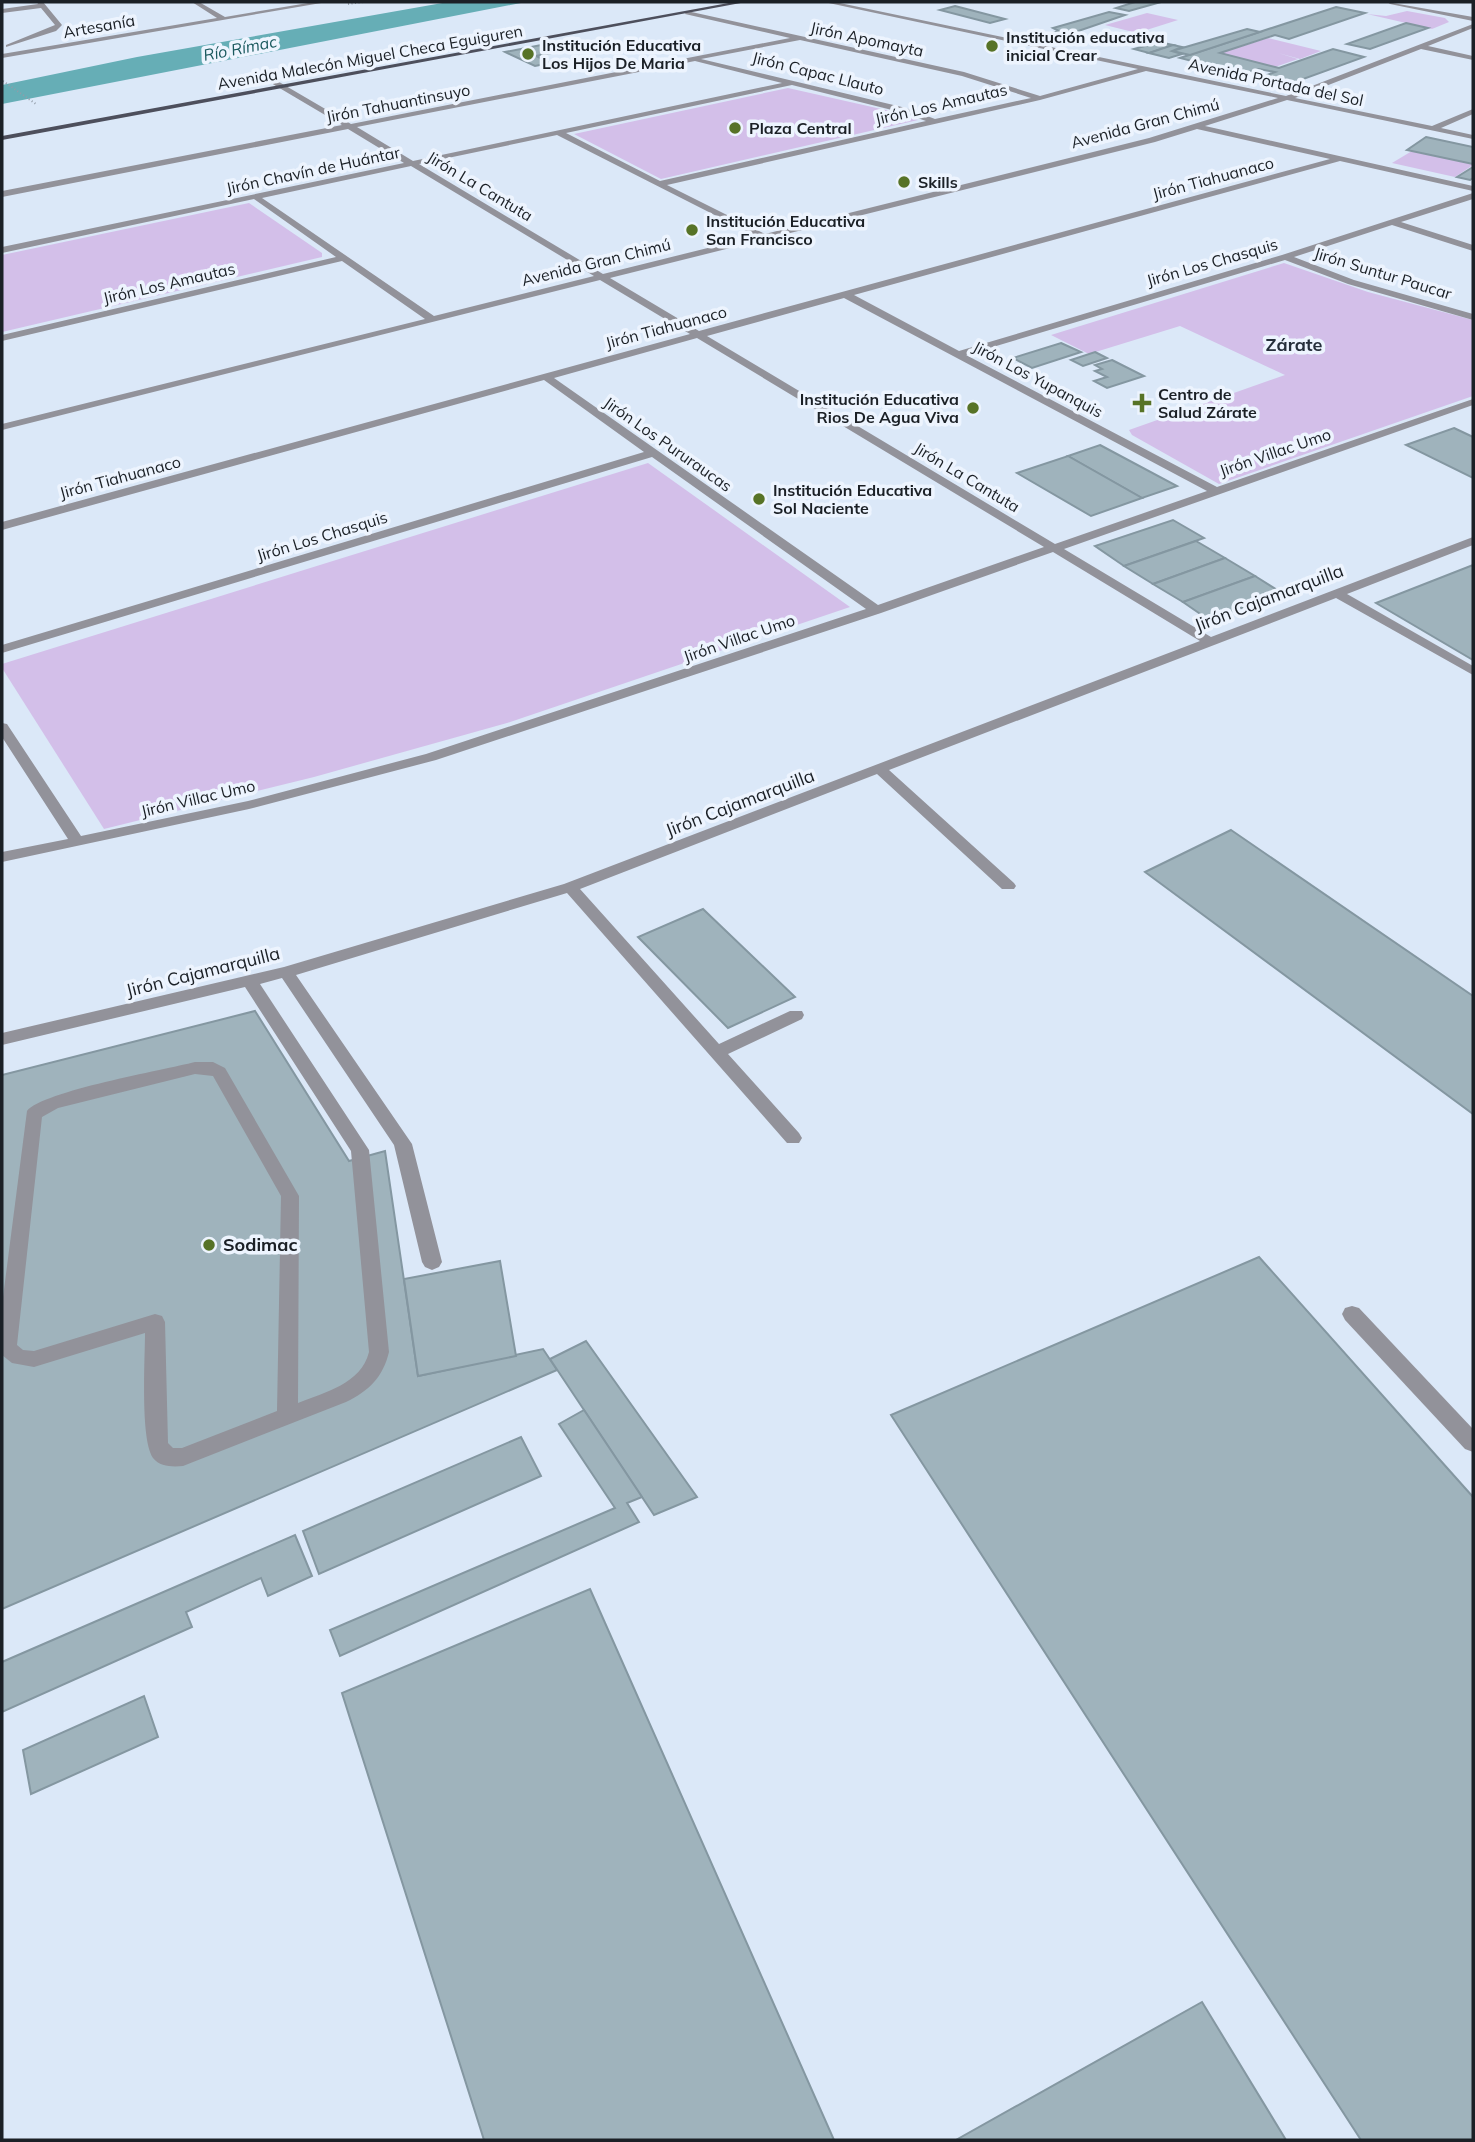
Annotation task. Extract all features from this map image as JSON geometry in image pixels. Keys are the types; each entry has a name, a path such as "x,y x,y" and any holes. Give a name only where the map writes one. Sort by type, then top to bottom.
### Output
{"main road":[{"name":"Avenida Malecón Miguel Checa Eguiguren","path":"2,138 708,2"},
{"name":"Avenida Malecón Miguel Checa Eguiguren","path":"2,131 743,2"}],"street":[{"path":"197,3 211,2"},
{"name":"Artesanía","path":"2,56 324,2"},
{"name":"Avenida Portada del Sol","path":"827,2 1473,137"},
{"path":"1390,2 1473,19"},
{"path":"197,3 224,19"},
{"path":"2,11 41,4 59,25 2,48"},
{"name":"Jirón Apomayta","path":"687,13 964,74 1041,98"},
{"name":"Avenida Gran Chimú","path":"2,427 1199,127 1287,98 1473,26"},
{"name":"Jirón Tahuantinsuyo","path":"2,194 800,38"},
{"path":"29,39 51,48"},
{"path":"1423,47 1473,58"},
{"name":"Jirón Capac Llauto","path":"692,59 903,110 935,122"},
{"name":"Jirón Los Amautas","path":"659,184 1041,98 1147,69"},
{"name":"Jirón La Cantuta","path":"279,83 1211,642"},
{"name":"Jirón Chavín de Huántar","path":"2,250 793,83"},
{"path":"1432,129 1473,111"},
{"path":"1199,127 1473,189"},
{"path":"559,132 762,236"},
{"name":"Jirón Tiahuanaco","path":"2,526 1339,159"},
{"name":"Jirón Los Chasquis","path":"958,354 1285,257 1395,223 1473,195"},
{"path":"256,197 433,320"},
{"path":"1395,223 1473,248"},
{"name":"Jirón Suntur Paucar","path":"1285,257 1351,282 1473,317"},
{"name":"Jirón Los Amautas","path":"2,338 344,258"},
{"name":"Jirón Los Yupanquis","path":"846,295 1216,491"},
{"name":"Jirón Los Pururaucas","path":"546,377 876,610"},
{"name":"Jirón Villac Umo","path":"2,857 249,806 431,757 876,610 1473,402"},
{"name":"Jirón Los Chasquis","path":"2,649 652,453"},
{"name":"Jirón Cajamarquilla","path":"2,1040 250,982 570,887 1473,541"},
{"path":"1338,593 1473,671"},
{"path":"2,727 78,843"},
{"path":"880,769 1008,886"},
{"path":"570,887 793,1138"},
{"path":"286,972 403,1144 432,1262"},
{"path":"250,982 360,1150 379,1352 377,1367 358,1387 183,1457 169,1459 161,1454 157,1443 155,1322 34,1359 22,1359 12,1355 7,1347 31,1122 37,1111 53,1103 195,1068 213,1068 219,1072 290,1196 287,1415"},
{"path":"717,1052 796,1015"},
{"path":"1352,1314 1473,1443"}],"path":[{"path":"2,80 36,104"}],"shaded area":[{"path":"1407,11 1445,18 1449,22 1432,29 1367,14 1386,16"},
{"path":"1147,13 1178,20 1137,33 1105,25"},
{"path":"1268,38 1321,51 1300,59 1278,53 1298,59 1275,67 1221,53"},
{"path":"788,88 918,120 661,179 574,134"},
{"path":"1412,151 1473,165 1455,177 1392,163"},
{"path":"249,203 322,253 322,257 2,332 2,255"},
{"path":"1284,263 1368,292 1473,320 1473,396 1219,484 1132,435 1129,430 1285,375 1180,326 1089,354 1051,335"},
{"path":"648,463 850,607 507,723 314,777 104,829 2,668 2,664"}],"water":[{"name":"Río Rímac","path":"448,2 526,2 2,104 2,85 137,57"}],"building":[{"path":"1135,2 1161,2 1129,11 1116,8"},
{"path":"955,6 1005,19 990,23 940,10"},
{"path":"1336,7 1365,13 1289,39 1275,35 1220,53 1279,68 1333,49 1364,57 1284,86 1257,79 1275,72 1259,69 1242,74 1180,58"},
{"path":"1109,12 1125,15 1055,39 1043,37 1059,31 1053,28"},
{"path":"1406,23 1428,28 1370,49 1347,44"},
{"path":"1247,29 1260,32 1190,55 1172,51"},
{"path":"1159,42 1173,45 1149,53 1134,49"},
{"name":"Institución Educativa Los Hijos De Maria","path":"541,45 556,52 536,56 550,63 535,66 505,52"},
{"path":"1173,45 1182,47 1172,51 1182,54 1169,58 1149,53"},
{"path":"1426,137 1473,147 1473,164 1407,150"},
{"path":"1473,167 1473,178 1470,180 1457,177"},
{"path":"1061,343 1081,352 1032,368 1013,358"},
{"path":"1095,352 1107,358 1083,366 1071,360"},
{"path":"1112,360 1144,376 1107,388 1094,381 1107,377 1095,371 1102,369 1095,365"},
{"path":"1454,428 1473,437 1473,478 1406,445"},
{"path":"1100,445 1177,486 1142,498 1068,456"},
{"path":"1068,456 1142,498 1091,516 1017,473"},
{"path":"1173,520 1204,538 1124,566 1095,546"},
{"path":"1196,541 1225,558 1153,584 1124,566"},
{"path":"1225,558 1255,576 1183,602 1153,584"},
{"path":"1473,565 1473,660 1376,603"},
{"path":"1255,576 1282,593 1209,620 1183,602"},
{"path":"1231,830 1473,996 1473,1114 1145,872"},
{"path":"703,909 795,997 728,1028 638,937"},
{"path":"255,1011 349,1161 385,1151 418,1376 543,1349 557,1370 2,1609 2,1075"},
{"path":"1259,1257 1473,1497 1473,2140 1361,2140 891,1415"},
{"path":"500,1261 516,1356 418,1376 404,1279"},
{"path":"586,1341 697,1497 654,1515 550,1359"},
{"path":"584,1410 642,1497 627,1503 639,1522 340,1656 330,1630 615,1508 559,1424"},
{"path":"521,1437 541,1476 319,1574 303,1531"},
{"path":"295,1535 312,1576 268,1596 261,1578 186,1612 192,1627 2,1712 2,1662"},
{"path":"590,1589 834,2140 484,2140 342,1693"},
{"path":"144,1696 158,1737 31,1794 23,1750"},
{"path":"1202,2002 1286,2140 956,2140"}],"place":[{"name":"Institución educativa inicial Crear","path":"992,46"},
{"name":"Institución Educativa Los Hijos De Maria","path":"528,54"},
{"name":"Plaza Central","path":"735,128"},
{"name":"Skills","path":"904,182"},
{"name":"Institución Educativa San Francisco","path":"692,230"},
{"name":"Centro de Salud Zárate","path":"1142,403"},
{"name":"Institución Educativa Rios De Agua Viva","path":"973,408"},
{"name":"Institución Educativa Sol Naciente","path":"759,499"},
{"name":"Sodimac","path":"209,1245"}],"district":[{"name":"Zárate","path":"1294,345"}]}
